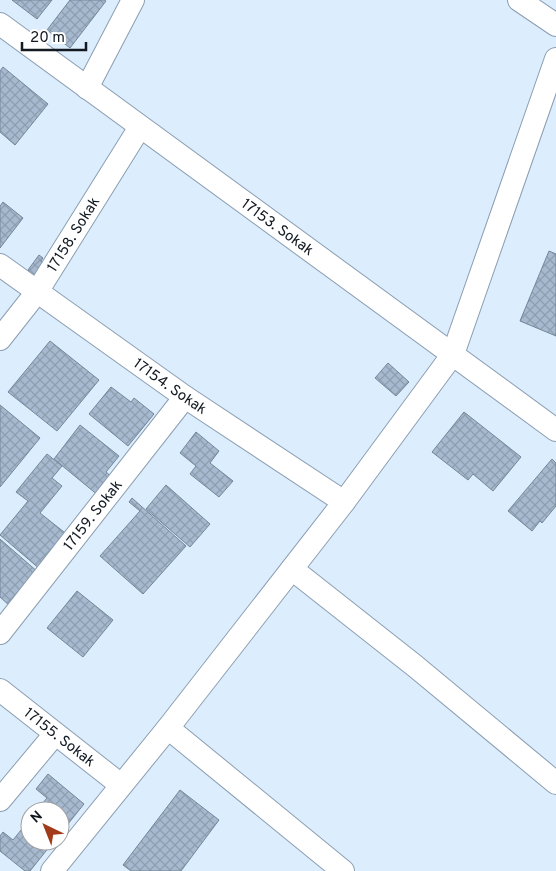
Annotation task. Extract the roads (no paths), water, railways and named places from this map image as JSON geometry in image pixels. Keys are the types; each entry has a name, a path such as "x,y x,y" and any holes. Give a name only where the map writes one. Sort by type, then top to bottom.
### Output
{"street":[{"path":"87,88 133,0"},
{"path":"519,0 556,25"},
{"name":"17153. Sokak","path":"0,24 556,430"},
{"path":"52,871 168,728 344,502 453,354 556,59"},
{"name":"17158. Sokak","path":"0,339 37,292 140,127"},
{"name":"17154. Sokak","path":"0,265 185,397 344,502"},
{"name":"17159. Sokak","path":"0,633 185,397"},
{"path":"292,569 415,666 556,783"},
{"name":"17155. Sokak","path":"0,690 121,785"},
{"path":"168,728 343,871"},
{"path":"0,800 55,734"}]}
